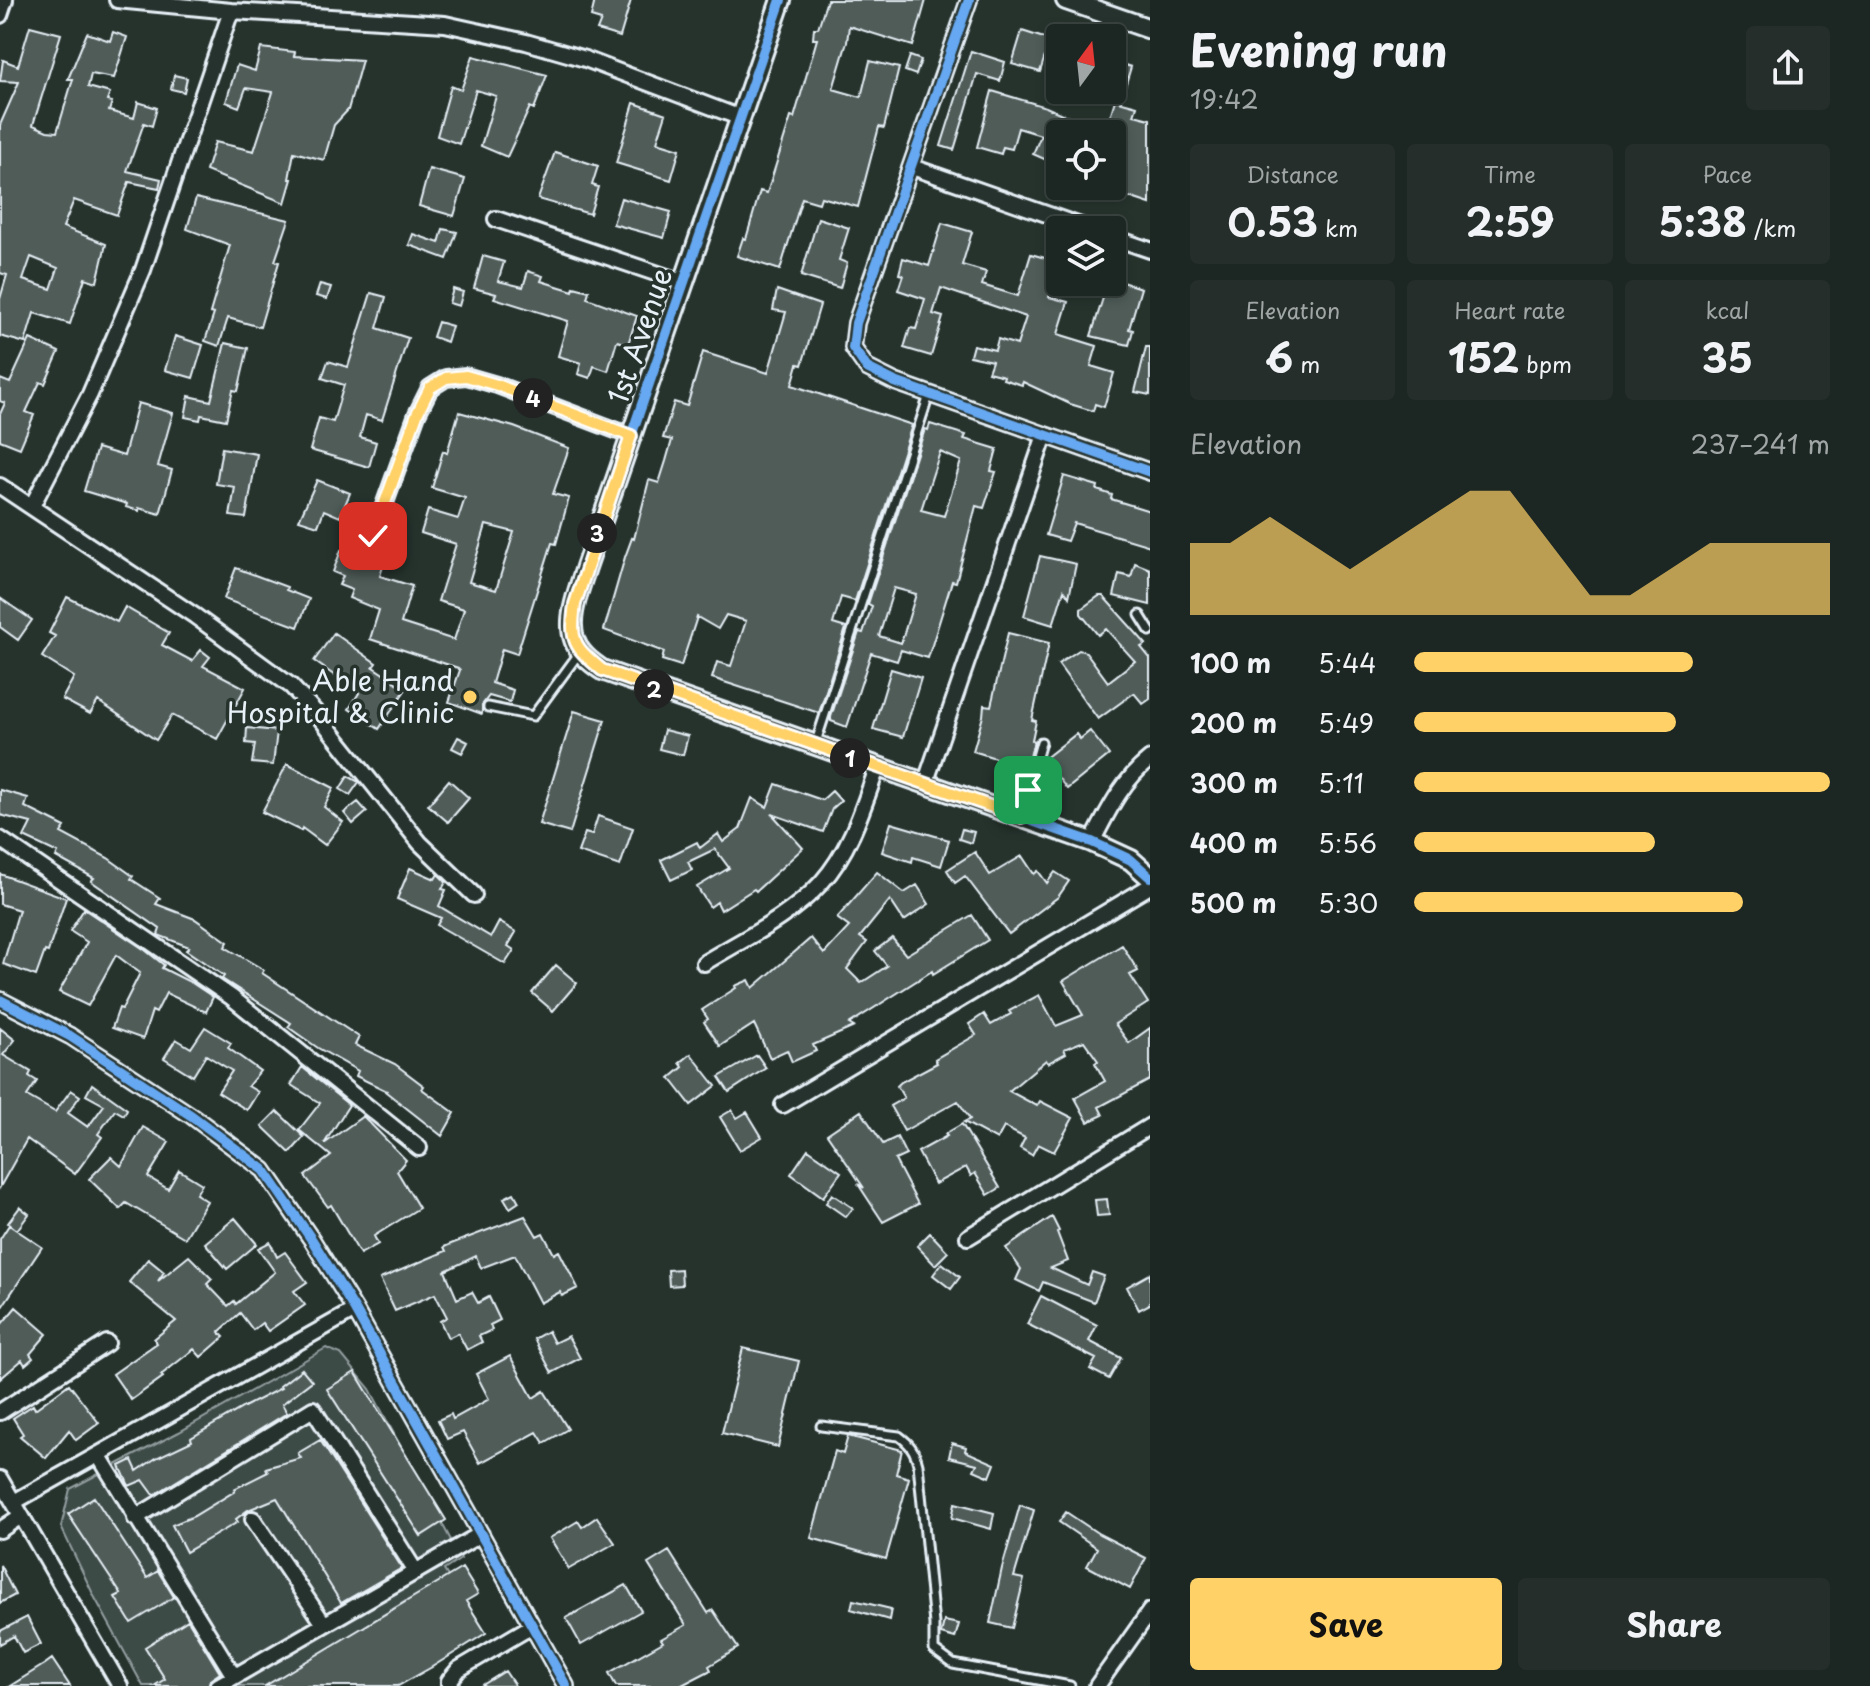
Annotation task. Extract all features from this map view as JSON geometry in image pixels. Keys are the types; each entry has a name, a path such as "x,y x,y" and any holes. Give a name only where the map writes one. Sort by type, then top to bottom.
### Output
{"street":[{"path":"0,15 5,0"},
{"path":"117,0 231,11 445,24 585,59 741,118"},
{"name":"1st Avenue","path":"580,652 571,631 575,604 781,0"},
{"path":"969,0 856,323 853,348 867,368 929,395 1150,472"},
{"path":"1066,0 1150,29"},
{"path":"32,506 90,394 143,270 231,11"},
{"path":"912,167 1052,216"},
{"path":"496,219 685,283"},
{"path":"1126,242 1150,250"},
{"path":"373,536 417,414 430,388 446,378 466,376 497,385 631,436"},
{"path":"925,784 1045,435"},
{"path":"0,486 195,616 291,686 420,843 474,895"},
{"path":"580,652 602,670 1092,842 1131,860 1150,877"},
{"path":"1092,842 1116,794 1134,772 1150,759"},
{"path":"704,963 796,906 822,882 845,848 877,768"},
{"path":"0,839 231,997 419,1148"},
{"path":"783,1105 1150,886"},
{"path":"0,1000 15,1005 70,1036 192,1116 264,1170 355,1310 566,1686"},
{"path":"968,1237 1150,1126"},
{"path":"14,1502 355,1310"},
{"path":"0,1412 107,1343"},
{"path":"135,1518 313,1409 416,1572"},
{"path":"99,1456 234,1676"},
{"path":"0,1479 120,1686"},
{"path":"0,1530 21,1516"},
{"path":"253,1519 324,1624"},
{"path":"218,1686 481,1534"},
{"path":"1097,1686 1150,1611"},
{"path":"449,1686 449,1681 459,1669 532,1626"}],"lane":[{"path":"815,746 929,395"},
{"path":"1140,615 1150,631"},
{"path":"488,707 533,716 580,652"},
{"path":"1021,817 1041,742"},
{"path":"821,1426 899,1436 915,1452 934,1624 934,1650 953,1664 1070,1686"}],"shaded area":[{"path":"326,1348 341,1354 370,1389 461,1559 444,1570 452,1583 420,1608 406,1601 362,1628 372,1654 344,1686 143,1686 61,1527 70,1489 179,1432"}],"building":[{"path":"595,0 631,0 620,37 597,30 601,20 591,17"},
{"path":"827,0 926,0 913,46 849,26 833,89 861,97 870,61 899,68 884,128 879,127 858,207 821,197 819,203 802,198 780,270 737,256 743,238 746,239 760,191 767,193 791,117 794,118 817,39 813,39 814,28 818,28"},
{"path":"30,26 61,34 33,125 57,132 73,79 68,79 87,33 110,41 113,32 127,37 114,78 91,74 88,87 110,93 107,101 112,102 109,111 134,118 138,102 157,108 152,126 144,123 127,171 161,179 159,188 129,182 117,215 74,200 63,227 106,244 97,282 85,278 70,324 34,313 25,343 0,336 0,299 7,275 0,273 0,125 19,82 0,81 3,60 18,66","holes":["31,257 58,268 51,289 23,280"]},
{"path":"1022,31 1046,39 1046,53 1040,72 1012,64"},
{"path":"261,48 295,52 294,56 362,60 348,110 334,125 324,160 294,152 289,179 292,179 285,203 206,171 215,142 254,151 273,92 246,88 239,107 226,102 237,65 255,71"},
{"path":"971,51 1005,62 1000,81 977,74 954,150 941,146"},
{"path":"473,56 547,75 534,109 530,107 507,157 481,146 496,96 476,90 459,144 437,136 451,86 461,90"},
{"path":"910,56 921,60 916,75 905,71"},
{"path":"1126,65 1131,67 1126,84"},
{"path":"174,75 187,78 184,92 171,89"},
{"path":"992,91 1046,107 1076,120 1046,120 1046,160 1033,154 1041,135 1018,128 1012,149 1003,147 1001,154 977,147"},
{"path":"634,103 666,114 657,142 680,149 671,180 616,163"},
{"path":"1114,104 1137,106 1134,115 1150,119 1150,204 1126,196 1126,120 1109,120"},
{"path":"555,152 598,166 592,185 598,187 590,214 538,199"},
{"path":"429,169 465,179 454,216 419,206"},
{"path":"196,198 289,220 275,261 279,262 260,327 228,318 219,346 205,341 230,245 187,229"},
{"path":"621,198 671,212 664,238 613,224"},
{"path":"818,218 849,228 839,260 847,263 840,288 801,276"},
{"path":"942,223 972,232 962,265 986,272 982,285 1018,296 1031,254 1046,258 1046,296 1068,302 1058,334 1097,346 1091,366 1114,373 1104,407 1095,404 1093,411 1023,382 1022,385 988,372 992,361 970,356 973,345 995,350 998,339 1017,345 1026,317 941,288 933,314 943,317 931,356 904,348 910,328 916,329 925,299 898,290 903,275 899,274 903,258 929,266"},
{"path":"443,229 457,232 447,259 409,245 413,234 439,243"},
{"path":"483,256 504,262 498,281 523,287 528,271 543,276 541,281 573,291 574,287 589,291 587,298 637,316 628,344 617,341 608,371 594,366 590,378 578,374 581,363 558,356 568,321 494,298 496,294 474,288"},
{"path":"1126,283 1141,288 1129,329 1133,330 1129,345 1091,336 1104,296 1126,296"},
{"path":"320,284 331,287 327,299 316,296"},
{"path":"453,289 463,292 459,306 449,303"},
{"path":"777,290 820,305 802,365 798,364 792,385 912,425 855,601 841,597 833,624 846,628 819,713 712,678 717,662 731,666 746,621 726,615 718,629 697,617 681,666 662,660 664,652 604,630 625,557 634,539 649,480 659,483 666,461 672,440 663,438 674,402 687,406 703,352 768,373 786,312 773,310"},
{"path":"371,293 386,297 377,328 408,338 382,420 366,415 360,437 376,442 369,467 310,450 319,418 333,422 344,385 322,378 328,361 348,367"},
{"path":"438,322 452,326 447,342 433,337"},
{"path":"175,336 203,345 193,378 165,370"},
{"path":"30,339 59,352 45,384 40,382 26,412 34,415 20,448 0,440 0,414 5,403 0,401 0,379 10,383"},
{"path":"225,343 248,348 238,391 233,390 226,420 201,415 200,420 185,417 189,396 211,401"},
{"path":"1146,347 1150,347 1150,395 1135,392"},
{"path":"138,403 173,413 158,466 172,470 160,514 139,508 139,511 126,507 127,504 84,491 97,448 124,456"},
{"path":"459,412 514,427 569,448 553,494 569,498 556,544 552,543 517,654 502,649 492,683 513,690 510,702 489,696 482,705 482,714 449,702 460,670 458,668 370,639 379,610 349,598 352,590 339,585 343,576 333,572 341,550 383,566 380,576 412,586 401,623 454,640 464,609 438,601 456,544 421,533 428,510 458,519 465,498 432,488 443,451 447,453","holes":["486,525 514,532 496,590 469,582"]},
{"path":"930,424 997,449 991,471 996,472 984,508 976,506 956,582 952,581 928,658 901,650 897,661 871,653 847,727 831,721 831,717 859,632 863,633 872,606 868,604 925,429 928,430","holes":["940,452 961,461 944,516 921,510","894,588 916,594 901,643 879,636"]},
{"path":"222,448 257,454 246,518 230,516 235,487 216,484"},
{"path":"1064,476 1098,486 1097,490 1112,495 1111,499 1150,511 1150,546 1074,523 1067,541 1046,535"},
{"path":"317,480 350,493 340,517 324,510 318,526 299,520"},
{"path":"1040,556 1076,564 1069,597 1064,590 1053,625 1024,616"},
{"path":"1135,563 1150,569 1150,605 1114,596 1119,574 1131,577"},
{"path":"236,568 287,587 286,590 309,599 298,627 224,599"},
{"path":"1103,596 1146,644 1141,647 1150,658 1150,699 1143,704 1134,693 1098,719 1058,664 1079,650 1086,652 1108,682 1135,661 1106,629 1098,635 1081,614 1081,609"},
{"path":"67,597 117,622 125,607 169,633 162,645 192,661 201,650 210,657 203,666 245,688 217,739 172,715 156,740 98,701 90,714 62,699 74,677 42,657 55,636 49,633"},
{"path":"0,598 32,620 18,640 0,627"},
{"path":"334,633 376,663 373,667 406,689 379,729 349,709 359,693 314,661"},
{"path":"1008,633 1049,643 1032,720 1036,721 1034,741 1027,768 973,751 984,705 991,706"},
{"path":"891,669 921,678 903,737 873,729"},
{"path":"574,711 605,720 570,833 539,824"},
{"path":"247,728 277,731 273,765 252,763 255,744 246,743"},
{"path":"664,730 688,736 683,755 659,749"},
{"path":"1090,731 1109,755 1067,789 1044,759 1076,734 1080,739"},
{"path":"458,737 468,742 462,753 452,748"},
{"path":"287,764 334,788 324,807 343,822 325,845 302,828 301,831 262,812"},
{"path":"348,776 359,782 350,795 340,789"},
{"path":"449,780 469,798 448,822 428,805"},
{"path":"776,784 822,800 832,791 841,801 832,809 823,832 772,814 803,848 756,891 754,889 721,910 717,902 710,907 697,887 729,868 715,849 688,862 692,870 671,880 661,860 697,842 700,848 718,834 723,842 740,829 752,798 767,807"},
{"path":"0,790 28,798 25,807 65,827 61,833 108,858 133,876 131,879 160,898 156,904 195,919 228,942 225,947 264,970 262,973 359,1037 355,1045 395,1064 424,1086 422,1089 455,1113 442,1136 387,1091 356,1076 358,1071 318,1048 288,1027 291,1023 222,979 224,976 186,950 189,947 158,935 160,929 91,881 94,878 56,857 58,853 24,837 31,823 0,815"},
{"path":"358,802 367,812 353,824 344,813"},
{"path":"598,816 633,828 620,866 578,852 585,833 592,835"},
{"path":"891,823 949,840 941,866 913,857 912,862 882,852"},
{"path":"962,829 974,832 971,843 959,839"},
{"path":"975,852 990,875 1022,856 1034,874 1038,871 1047,883 1055,872 1069,881 1058,897 1009,934 965,876 955,883 947,870"},
{"path":"410,868 435,879 438,874 446,882 439,906 491,937 499,922 516,932 508,946 514,950 505,964 437,925 441,918 397,899"},
{"path":"877,872 904,893 917,885 929,904 904,921 890,900 860,937 867,942 847,969 861,983 887,966 875,951 892,938 906,955 972,915 988,940 933,974 932,971 849,1024 854,1027 813,1045 816,1051 792,1062 787,1050 770,1058 754,1024 720,1046 704,1022 708,1019 702,1010 735,986 749,980 753,988 811,938 824,954 849,927 837,918"},
{"path":"0,874 66,898 48,952 45,951 36,976 3,964 19,910 0,904"},
{"path":"84,909 145,950 164,965 162,968 213,997 206,1012 166,993 156,1013 152,1011 143,1039 112,1028 119,1008 122,1009 140,973 116,955 88,1006 59,992 87,942 70,931"},
{"path":"1122,945 1138,971 1130,975 1148,1003 1115,1024 1129,1043 1150,1028 1150,1080 1099,1107 1103,1115 1088,1122 1075,1098 1105,1081 1095,1063 1098,1061 1084,1041 1064,1049 1066,1053 1048,1063 1046,1060 1009,1091 1037,1106 1040,1101 1073,1118 1054,1152 1038,1144 1032,1155 1020,1148 1025,1138 1004,1127 997,1140 964,1122 970,1119 958,1101 904,1131 890,1106 904,1098 897,1086 901,1082 937,1063 935,1059 976,1035 969,1024 984,1014 991,1025 1039,995 1056,1026 1083,1015 1063,981"},
{"path":"556,965 577,983 553,1011 532,993"},
{"path":"205,1027 231,1043 228,1048 260,1071 248,1086 258,1092 247,1110 218,1092 232,1071 206,1055 193,1076 164,1058 176,1039 191,1048"},
{"path":"0,1028 15,1040 3,1055 31,1072 29,1076 37,1081 27,1096 55,1112 71,1090 80,1096 68,1113 88,1127 104,1105 86,1095 92,1084 127,1109 124,1115 115,1110 98,1134 102,1137 75,1174 27,1139 0,1187"},
{"path":"691,1054 716,1086 691,1105 670,1078 683,1067 680,1063"},
{"path":"757,1055 766,1068 729,1092 719,1077"},
{"path":"302,1067 349,1105 324,1144 363,1116 406,1160 397,1171 419,1208 374,1236 378,1244 360,1254 331,1205 328,1207 305,1176 331,1156 299,1130 320,1103 291,1085"},
{"path":"732,1110 737,1118 747,1112 762,1137 740,1150 720,1117"},
{"path":"277,1111 304,1137 290,1153 262,1126"},
{"path":"861,1111 883,1144 897,1137 906,1155 895,1160 918,1204 883,1222 827,1134"},
{"path":"962,1124 1000,1188 988,1195 975,1173 971,1176 966,1167 935,1184 918,1152"},
{"path":"143,1127 169,1142 148,1177 168,1189 179,1170 202,1184 196,1194 207,1201 185,1238 126,1203 120,1209 89,1179 111,1157 121,1166"},
{"path":"808,1149 841,1172 823,1197 791,1174"},
{"path":"514,1193 519,1202 510,1208 504,1198"},
{"path":"832,1194 853,1208 846,1217 826,1203"},
{"path":"1107,1199 1109,1215 1097,1216 1095,1200"},
{"path":"20,1207 29,1214 17,1230 8,1223"},
{"path":"525,1216 537,1236 543,1233 554,1254 559,1251 578,1288 562,1296 560,1292 540,1303 515,1255 481,1268 476,1256 445,1271 457,1299 472,1292 478,1303 489,1297 500,1320 490,1325 492,1330 479,1336 482,1342 467,1350 458,1333 448,1338 440,1321 447,1317 435,1294 395,1311 380,1279 446,1251 444,1247"},
{"path":"1052,1217 1068,1261 1051,1268 1087,1285 1092,1272 1104,1276 1094,1302 1043,1282 1039,1291 1016,1280 1021,1269 1006,1248"},
{"path":"235,1218 257,1244 227,1269 205,1243"},
{"path":"9,1225 42,1247 0,1310 0,1239"},
{"path":"930,1233 948,1252 935,1265 917,1246"},
{"path":"270,1242 277,1257 285,1252 307,1282 294,1291 305,1305 268,1331 262,1323 253,1330 240,1313 219,1332 224,1337 201,1357 194,1349 131,1400 113,1374 157,1343 154,1339 176,1321 129,1282 148,1259 164,1272 158,1281 189,1256 212,1279 207,1284 228,1306 234,1301 236,1304 275,1272 258,1248"},
{"path":"942,1263 960,1277 951,1289 933,1275"},
{"path":"681,1269 682,1285 669,1286 668,1270"},
{"path":"1150,1274 1150,1304 1139,1310 1127,1287"},
{"path":"1041,1296 1097,1325 1089,1341 1121,1358 1109,1379 1090,1369 1096,1359 1027,1324"},
{"path":"16,1307 47,1334 30,1354 33,1358 25,1365 22,1360 0,1379 0,1326"},
{"path":"548,1331 554,1343 568,1336 580,1358 552,1373 534,1339"},
{"path":"743,1348 799,1361 778,1447 722,1433"},
{"path":"510,1356 533,1398 544,1391 568,1429 544,1443 537,1432 480,1463 463,1432 447,1439 438,1420 451,1414 453,1419 489,1399 476,1374"},
{"path":"302,1369 312,1381 282,1404 287,1413 154,1495 143,1480 129,1486 120,1466 132,1460 137,1471 281,1388"},
{"path":"355,1372 446,1520 421,1536 327,1389"},
{"path":"69,1384 99,1423 76,1440 69,1430 46,1458 20,1436 23,1434 13,1418 33,1405 35,1409"},
{"path":"848,1436 902,1450 896,1474 909,1478 886,1559 811,1538 835,1451 843,1454"},
{"path":"320,1440 402,1568 341,1603 277,1498 248,1510 236,1519 238,1522 186,1552 172,1525 194,1516 234,1489 268,1472 266,1468 301,1458 298,1453"},
{"path":"952,1443 966,1447 965,1451 995,1464 990,1477 974,1470 977,1464 949,1457"},
{"path":"94,1497 147,1578 158,1571 174,1597 131,1623 115,1597 121,1594 68,1514"},
{"path":"955,1503 994,1513 991,1529 952,1518"},
{"path":"1020,1505 1034,1510 1014,1577 1024,1579 1012,1628 990,1623"},
{"path":"1066,1512 1099,1534 1146,1558 1130,1589 1087,1566 1097,1548 1059,1522"},
{"path":"597,1517 615,1543 569,1569 550,1538 578,1521 582,1527"},
{"path":"669,1551 708,1613 713,1610 738,1648 709,1666 711,1670 680,1686 616,1686 609,1673 686,1625 648,1564"},
{"path":"0,1565 15,1595 0,1603"},
{"path":"462,1568 478,1594 466,1601 486,1633 432,1667 398,1686 265,1686"},
{"path":"626,1585 641,1611 581,1645 566,1618"},
{"path":"853,1600 891,1609 889,1620 851,1609"},
{"path":"27,1617 41,1644 23,1653 14,1636 0,1644 0,1631"},
{"path":"188,1620 220,1673 210,1680 208,1686 154,1686 165,1679 145,1647"},
{"path":"944,1621 959,1624 955,1638 941,1634"},
{"path":"52,1659 70,1686 10,1686 45,1664"},
{"path":"505,1671 515,1686 481,1686"}],"cycle path":[{"path":"781,0 579,588 572,623 576,644 586,658 602,670 1092,842 1131,860 1150,877"},
{"path":"969,0 856,323 853,348 867,368 895,382 1150,472"},
{"path":"0,1000 70,1036 192,1116 264,1170 355,1310 566,1686"}],"place":[{"name":"Able Hand Hospital & Clinic","path":"470,697"}],"route":[{"path":"373,536 417,414 430,388 446,378 466,376 497,385 631,436 575,604 571,631 580,652 602,670 646,687 1021,817 1028,790"}]}
